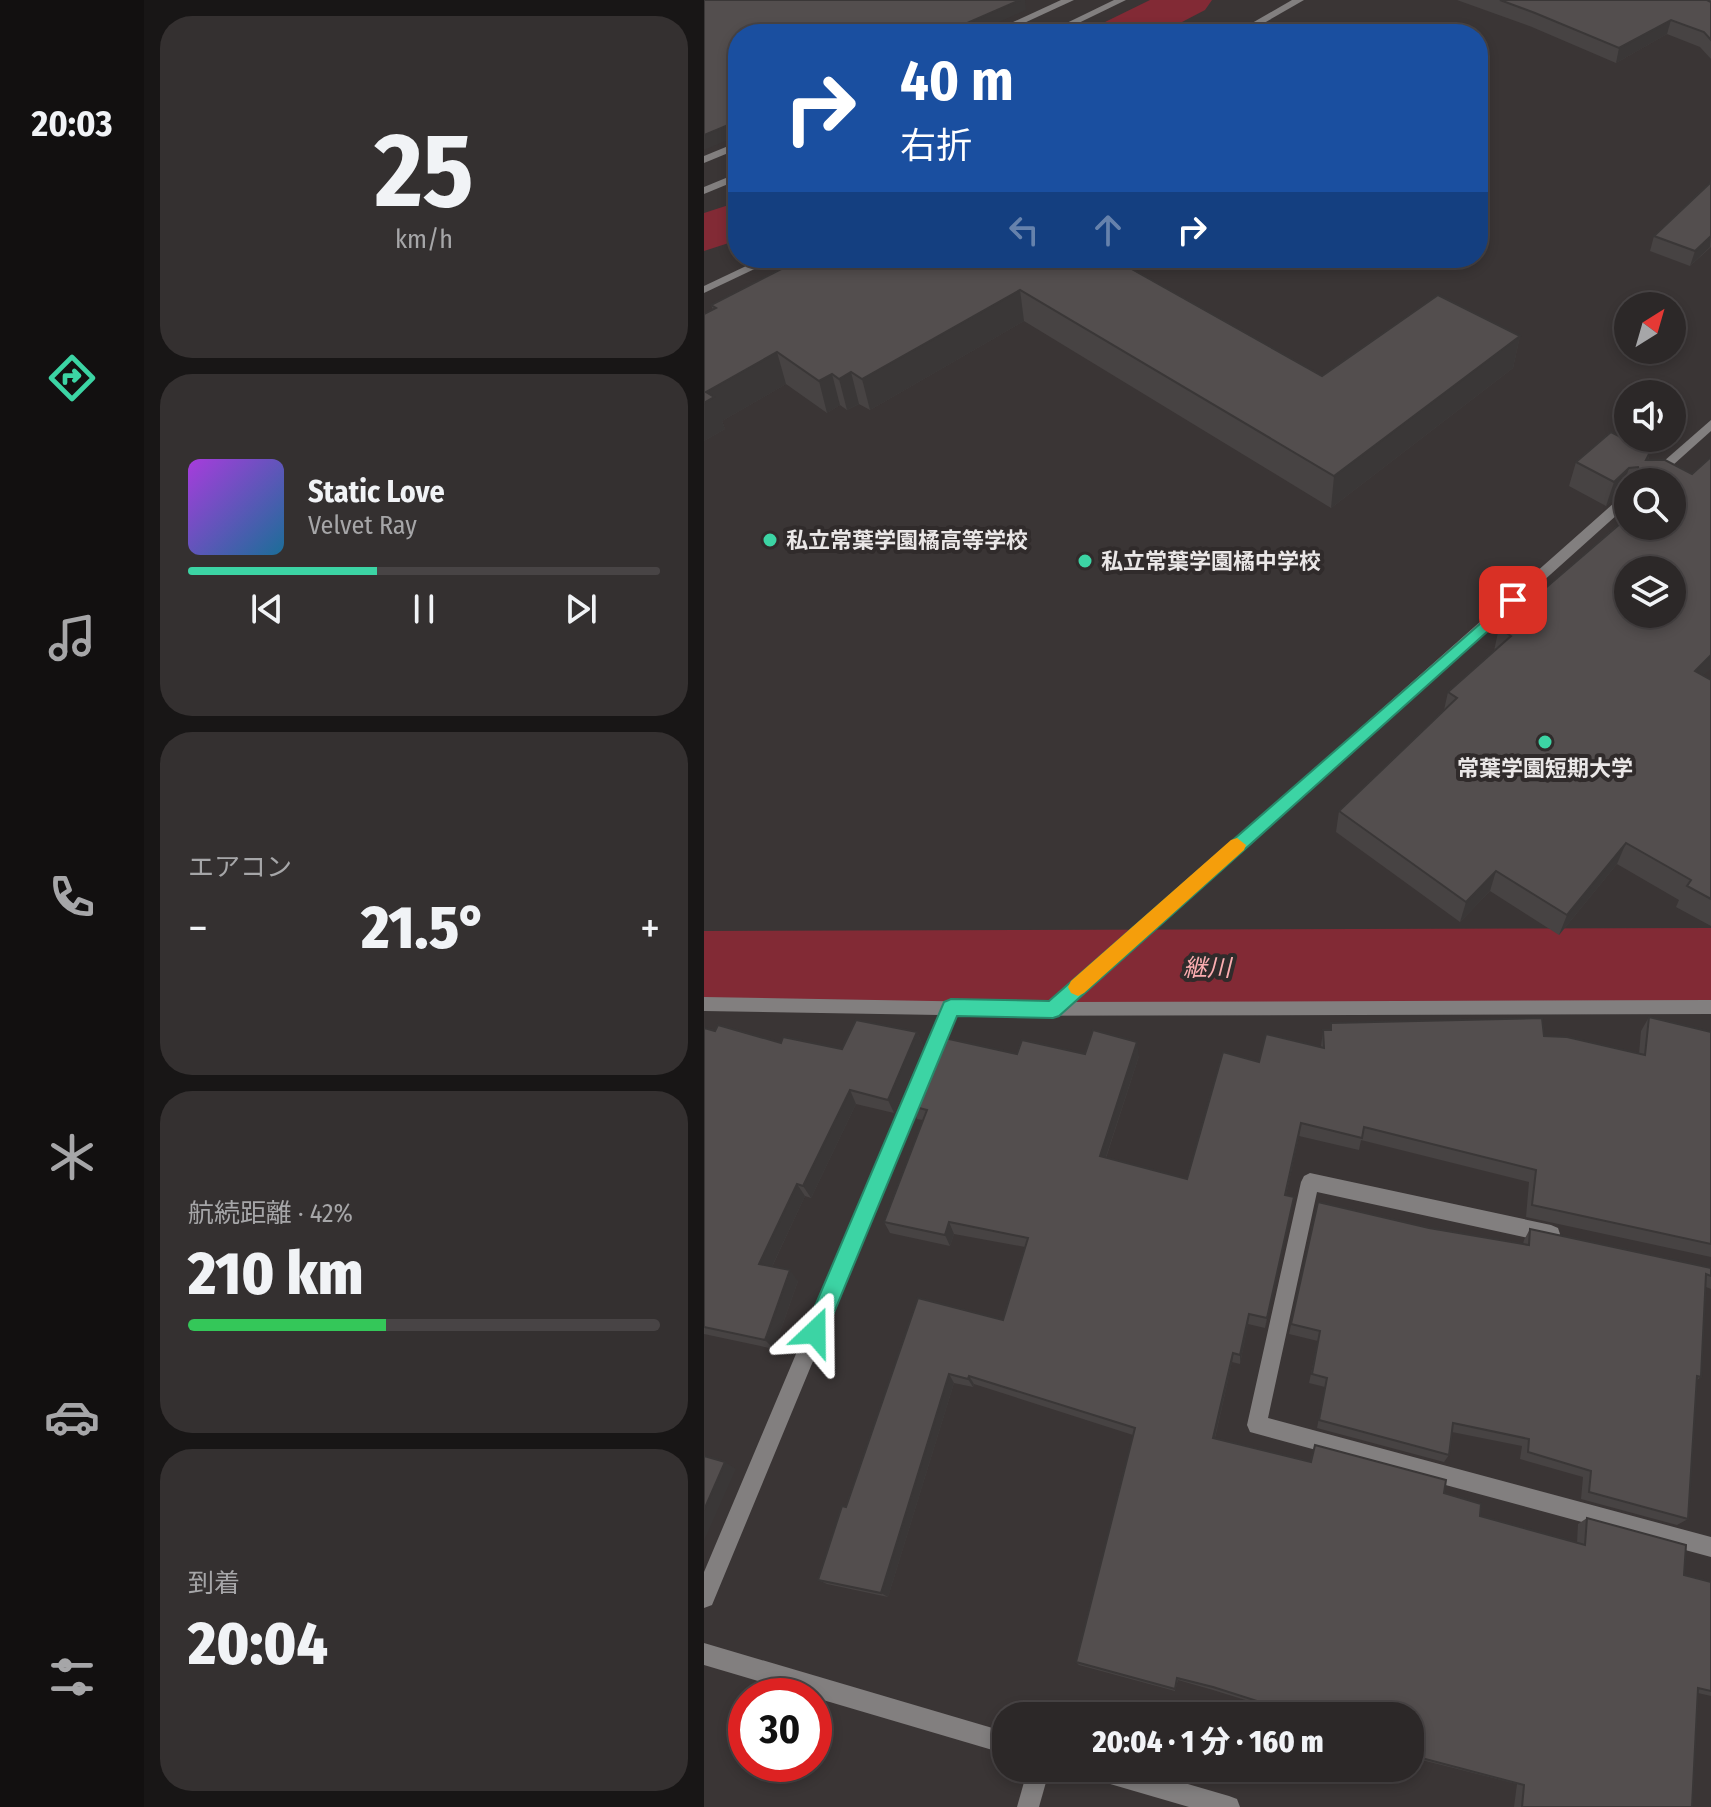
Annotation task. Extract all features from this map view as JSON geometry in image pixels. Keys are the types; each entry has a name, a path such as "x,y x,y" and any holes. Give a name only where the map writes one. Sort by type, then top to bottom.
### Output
{"street":[{"path":"1015,24 1069,0"},
{"path":"1070,24 1121,0"},
{"path":"1256,24 1299,0"},
{"path":"1030,6 1041,13"},
{"path":"704,160 728,149"},
{"path":"704,191 728,180"},
{"path":"704,290 751,268"},
{"path":"1662,468 1711,424"},
{"path":"1053,1010 1614,510"},
{"path":"704,1004 1053,1010 1711,1007"},
{"path":"704,1597 951,1008"},
{"path":"1572,1239 1310,1182 1257,1425 1711,1547"},
{"path":"704,1654 992,1739"},
{"path":"1028,1807 1035,1782"},
{"path":"1142,1782 1229,1807"}],"building":[{"path":"704,0 1020,0 965,24 728,24 728,125 704,135"},
{"path":"1500,0 1707,0 1711,2 1711,40 1704,32 1671,20 1619,48"},
{"path":"1711,182 1711,236 1695,251 1654,236"},
{"path":"783,268 1130,268 1322,376 1438,295 1520,336 1334,476 1020,290 862,379 851,372 839,379 832,374 819,381 777,352 706,392 714,397 704,403 704,314 716,308 711,305"},
{"path":"1611,432 1614,434 1614,452 1650,452 1646,460 1665,460 1680,468 1614,468 1614,482 1576,462"},
{"path":"1711,457 1711,655 1695,671 1711,680 1711,899 1687,886 1691,880 1626,843 1567,915 1496,871 1466,902 1339,811 1457,698 1448,692 1511,636 1499,628 1614,529 1614,540 1686,540 1686,471 1692,474"},
{"path":"1649,1017 1711,1032 1711,1244 1532,1205 1536,1170 1364,1127 1362,1138 1301,1123 1285,1195 1294,1197 1267,1318 1249,1314 1240,1355 1233,1353 1213,1438 1311,1462 1315,1445 1446,1480 1444,1493 1481,1504 1480,1516 1585,1545 1587,1518 1686,1545 1684,1575 1711,1582 1711,1691 1698,1688 1692,1807 1522,1807 1524,1785 1424,1759 1424,1702 1260,1702 1177,1678 1175,1689 1076,1662 1135,1428 969,1376 968,1379 949,1374 881,1593 818,1580 918,1298 1003,1320 1028,1238 949,1222 945,1235 884,1222 927,1110 911,1106 940,1037 1017,1054 1022,1040 1085,1054 1093,1030 1137,1042 1100,1156 1187,1179 1223,1052 1259,1062 1266,1034 1324,1048 1323,1030 1331,1030 1331,1023 1542,1018 1544,1036 1567,1037 1645,1055"},
{"path":"856,1020 917,1032 888,1100 850,1090 803,1186 797,1184 759,1264 790,1270 765,1340 704,1327 704,1028 715,1031 718,1025 781,1043 783,1037 842,1049"},
{"path":"1318,1202 1429,1228 1529,1245 1530,1229 1711,1268 1711,1276 1706,1274 1701,1377 1697,1376 1688,1519 1589,1492 1591,1471 1528,1452 1529,1439 1453,1423 1449,1455 1319,1420 1327,1378 1312,1374 1320,1331 1291,1324"},
{"path":"704,1456 725,1462 704,1510"}],"waterway":[{"path":"1141,24 1188,0"},
{"path":"704,234 728,223"},
{"name":"継川","path":"704,969 1711,966"}],"slow traffic":[{"path":"1078,987 1237,845"}],"place":[{"name":"私立常葉学園橘高等学校","path":"770,540"},
{"name":"私立常葉学園橘中学校","path":"1085,561"},
{"name":"常葉学園短期大学","path":"1545,742"}],"route":[{"path":"815,1332 951,1008 1053,1010 1513,600"}]}
